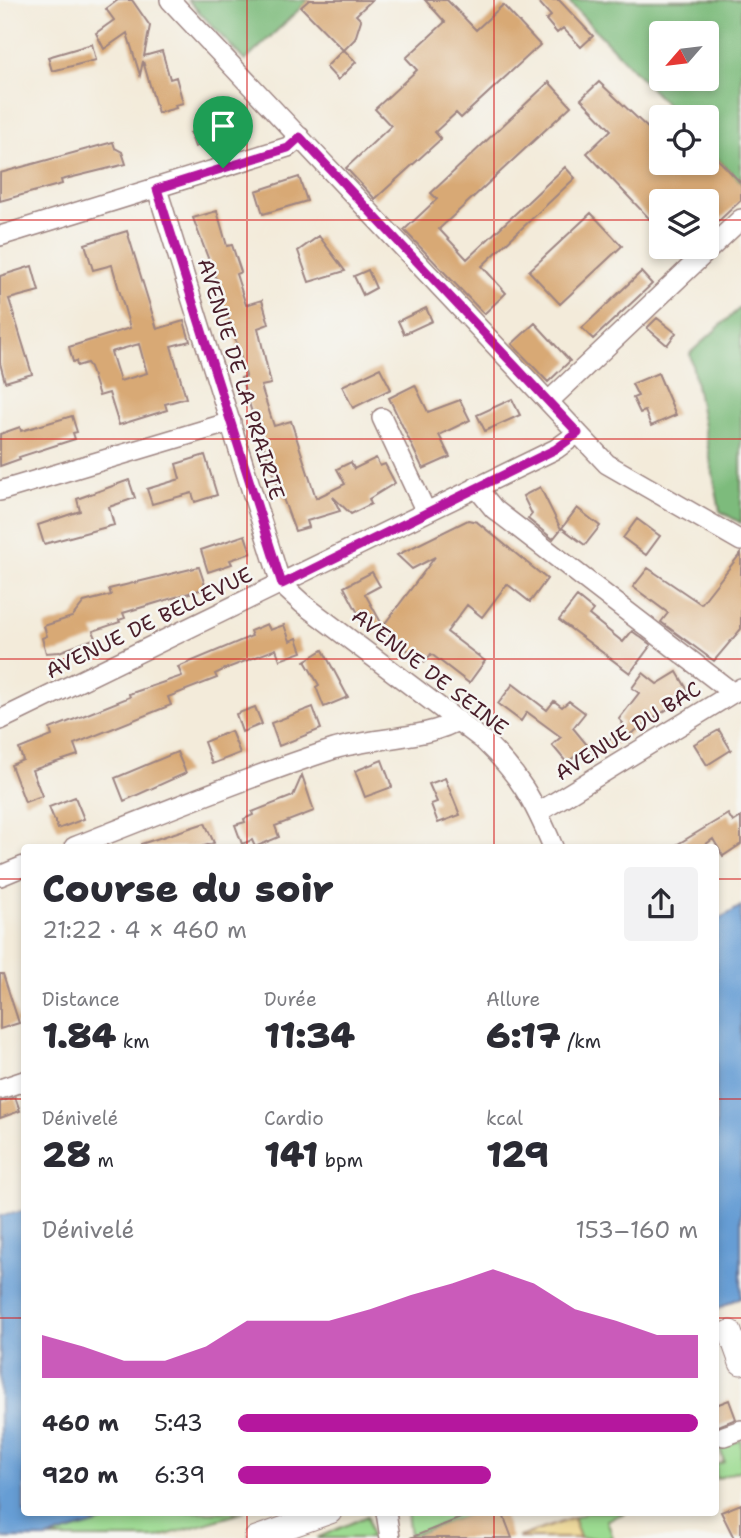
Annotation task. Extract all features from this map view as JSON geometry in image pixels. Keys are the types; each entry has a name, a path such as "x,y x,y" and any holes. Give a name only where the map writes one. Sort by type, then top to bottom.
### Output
{"main road":[{"path":"257,1538 319,1516"}],"street":[{"path":"170,0 607,464 741,541"},
{"path":"0,236 288,148 300,137"},
{"name":"AVENUE DE LA PRAIRIE","path":"157,189 282,584"},
{"path":"549,401 741,219"},
{"path":"382,418 426,512"},
{"path":"0,491 231,422"},
{"name":"AVENUE DE BELLEVUE","path":"0,720 556,449 578,433"},
{"path":"476,487 494,509 737,691"},
{"name":"AVENUE DE SEINE","path":"282,584 303,604 458,720 505,761 524,783 552,844"},
{"name":"AVENUE DU BAC","path":"539,812 737,691"},
{"path":"82,844 325,752 388,737 439,730 458,720"},
{"path":"0,876 21,867"},
{"path":"0,1089 21,1082"},
{"path":"387,1516 390,1538"}],"green space":[{"path":"188,0 309,0 245,61"},
{"path":"567,0 741,0 741,183 719,160 719,105 667,105 653,91 719,91 719,21 649,21 649,86"},
{"path":"741,307 741,523 720,511 690,353"},
{"path":"741,1440 741,1470 719,1478 719,1464 724,1462 720,1448"},
{"path":"121,1516 231,1516 156,1538 47,1538"},
{"path":"367,1516 371,1538 317,1538"},
{"path":"408,1516 465,1516 410,1536"},
{"path":"617,1516 607,1520 613,1538 580,1538 573,1518"}],"sand":[{"path":"573,1518 580,1538 519,1538 519,1537"}],"water":[{"path":"741,906 741,1297 719,1308 719,919"},
{"path":"21,1212 21,1516 121,1516 47,1538 0,1538 0,1216"}],"building":[{"path":"118,0 132,0 150,26 144,56 162,51 170,79 176,77 183,103 175,105 176,108 158,113 143,61 140,75 127,33 104,49 96,33 114,20 106,9"},
{"path":"309,0 372,0 356,15 361,20 355,39 344,50 356,62 338,80 326,67 343,50 301,7"},
{"path":"425,0 447,0 476,30 503,5 540,45 461,118 456,113 435,132 441,139 375,199 346,168 391,126 375,109 417,70 406,58 445,22"},
{"path":"537,0 559,0 593,36 581,47 563,28 557,33 546,20 551,16"},
{"path":"92,44 96,60 52,71 48,57"},
{"path":"549,82 571,106 439,229 467,259 565,167 575,178 482,266 506,293 484,314 404,230 437,199 431,193"},
{"path":"599,82 649,129 649,175 719,175 719,160 741,183 741,200 719,221 719,189 649,189 649,218 587,153 611,130 581,99"},
{"path":"242,117 246,131 195,147 190,133"},
{"path":"113,142 115,148 122,152 126,164 61,180 62,184 0,201 0,173"},
{"path":"299,177 307,201 263,214 256,191"},
{"path":"217,211 227,246 232,245 241,272 236,274 246,305 262,300 269,324 258,328 271,384 261,386 274,426 291,421 316,498 345,484 337,469 351,462 354,469 376,458 380,466 385,464 395,483 369,499 371,504 351,514 333,497 340,511 307,521 309,527 295,531 257,428 241,378 246,376 234,335 225,308 222,309 214,283 217,282 193,218"},
{"path":"591,213 622,246 560,304 529,271"},
{"path":"127,231 157,329 184,321 190,341 171,346 186,398 165,404 167,410 119,425 109,393 99,396 87,363 77,366 76,361 73,362 69,347 130,328 112,265 93,270 85,244","holes":["139,344 147,373 120,381 111,352"]},
{"path":"319,236 345,271 309,282 298,251"},
{"path":"32,266 39,291 9,299 32,374 5,382 0,363 0,276"},
{"path":"368,270 376,288 363,295 354,276"},
{"path":"641,272 652,284 593,339 582,328"},
{"path":"426,308 432,321 404,334 398,321"},
{"path":"657,318 676,333 667,345 647,328"},
{"path":"535,323 570,361 548,382 512,344"},
{"path":"380,368 391,389 353,408 342,386"},
{"path":"658,373 676,415 651,426 645,411 640,413 633,398 638,396 632,384"},
{"path":"415,385 428,412 460,400 470,420 439,435 450,457 423,469 389,398"},
{"path":"512,399 520,415 485,431 477,415"},
{"path":"72,416 77,432 73,433 75,439 0,466 0,434 20,427 21,431"},
{"path":"205,455 217,495 195,502 192,493 152,504 147,489 180,479 176,464"},
{"path":"129,480 135,498 109,507 114,525 44,544 38,525 80,511 77,499"},
{"path":"540,487 561,529 553,539 528,519 532,514 523,496"},
{"path":"577,508 600,526 585,545 562,528"},
{"path":"637,519 660,536 646,555 623,538"},
{"path":"468,520 477,522 547,579 530,602 507,584 482,617 467,605 447,632 485,661 469,683 431,654 425,662 360,617 344,587 372,572 380,586 365,594 383,626 435,557 412,569 397,555"},
{"path":"245,535 251,553 230,560 232,564 208,572 201,550"},
{"path":"741,553 741,629 714,661 661,622 668,613 633,587 648,568 701,604"},
{"path":"199,567 206,588 123,613 125,618 119,620 120,622 93,631 96,638 59,652 46,653 42,638 47,636 44,626 72,617 84,602 111,595 109,589"},
{"path":"577,597 593,610 589,615 623,642 632,631 651,645 630,673 559,620"},
{"path":"267,624 270,630 284,625 290,641 297,638 302,652 280,660 276,649 225,669 215,674 217,678 168,697 171,705 74,744 78,755 32,770 42,796 25,802 11,765 23,760 19,749 52,736 50,729 130,697 129,694 182,676 178,667 252,636 250,631"},
{"path":"323,650 348,697 324,707 316,687 319,685 305,661"},
{"path":"677,672 690,694 605,751 603,748 623,723 619,719 639,693 632,688 643,673 657,684"},
{"path":"513,684 547,710 554,701 562,707 569,701 585,713 573,728 597,757 593,761 580,752 567,763 552,745 561,737 527,712 521,721 498,704"},
{"path":"255,707 262,724 242,732 236,714"},
{"path":"313,707 321,729 279,746 271,723"},
{"path":"719,730 731,750 707,765 694,744"},
{"path":"231,731 240,753 212,764 204,742"},
{"path":"177,752 186,773 124,801 115,778"},
{"path":"382,760 392,787 365,797 355,771"},
{"path":"302,775 314,811 275,826 279,837 262,844 254,844 252,840 242,844 235,825 245,822 244,819 253,815 252,812 293,796"},
{"path":"445,778 460,815 438,823 431,804 437,802 429,784"},
{"path":"75,797 84,819 58,829 49,807"},
{"path":"728,814 733,822 741,817 741,844 723,856 719,844 713,839 706,844 678,844"},
{"path":"205,823 214,843 211,844 141,844"},
{"path":"0,974 3,974 19,1023 0,1029"},
{"path":"15,1097 20,1111 0,1118 0,1102"},
{"path":"729,1400 736,1419 719,1426 719,1404"},
{"path":"741,1504 741,1538 734,1538 721,1512"},
{"path":"466,1516 504,1516 512,1538 410,1538"}],"route":[{"path":"300,137 578,433 556,449 282,584 157,189 223,168 288,148 300,137"}]}
